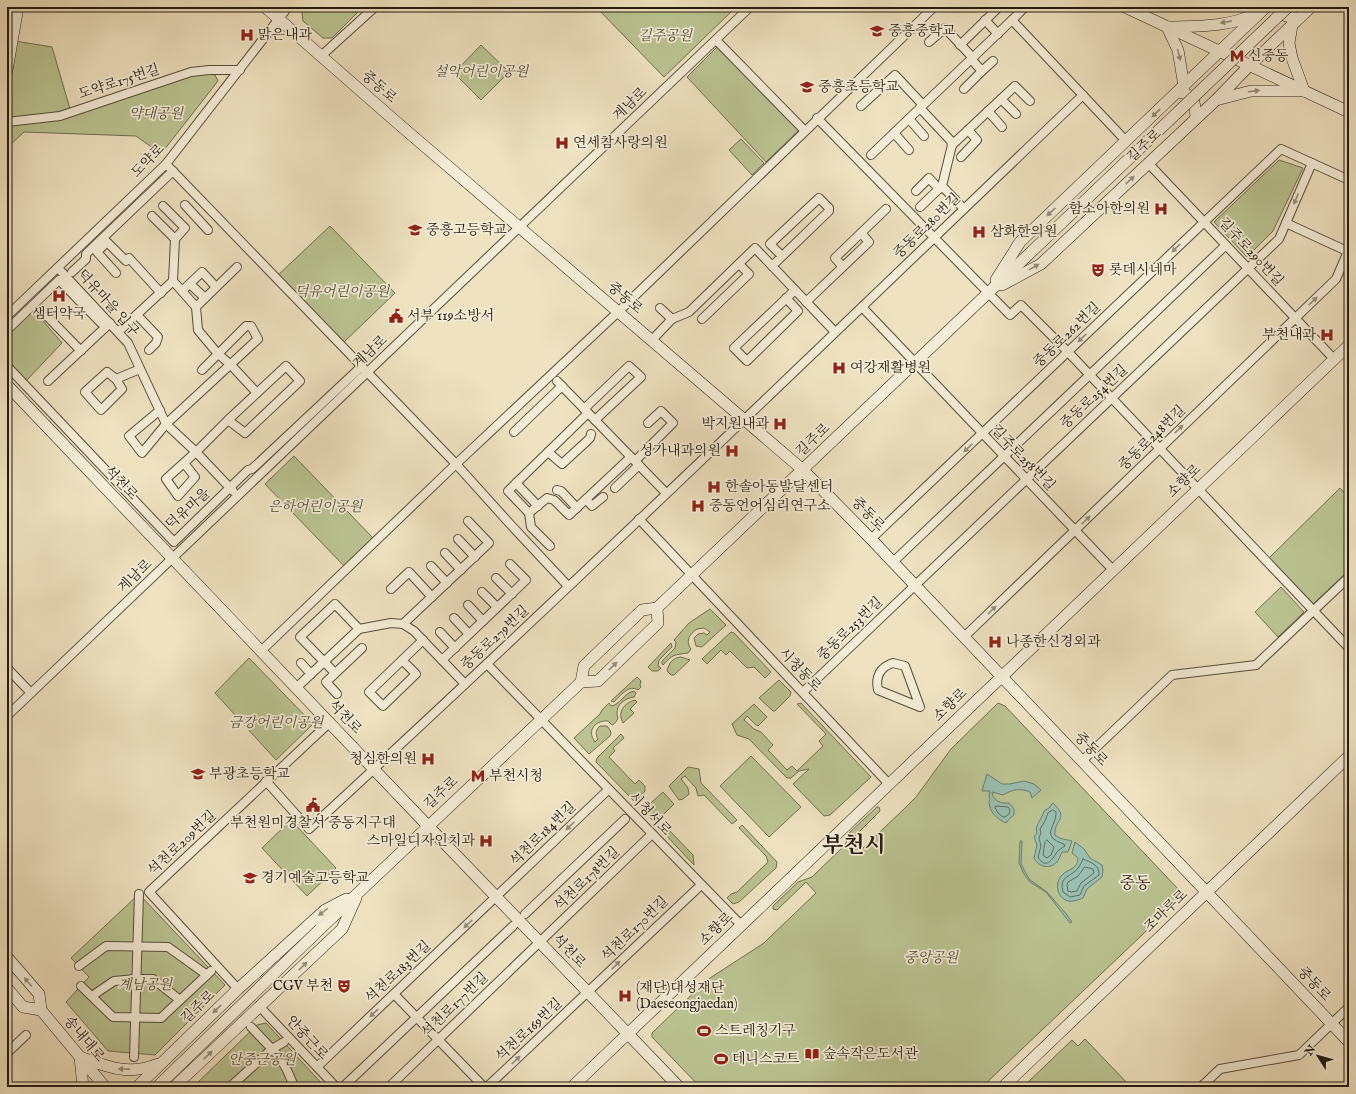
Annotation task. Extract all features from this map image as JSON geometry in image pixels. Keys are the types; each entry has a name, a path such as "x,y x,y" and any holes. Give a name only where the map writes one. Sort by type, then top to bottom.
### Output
{"street":[{"path":"7,70 10,38 18,7"},
{"name":"중동로","path":"265,7 803,470 915,585 1349,1042"},
{"name":"도약로","path":"7,316 166,164 288,7"},
{"path":"321,56 375,7"},
{"name":"계남로","path":"7,716 238,496 365,369 520,228 750,7"},
{"path":"261,651 456,464 618,312 817,118 934,7"},
{"path":"960,45 999,7"},
{"path":"871,155 1025,7"},
{"path":"1126,7 1349,112"},
{"path":"1277,7 1281,14 1295,22 1289,43 1292,58 1304,91"},
{"name":"길주로","path":"157,1087 320,929 580,682 584,666 642,610 657,608 1288,7"},
{"name":"길주로","path":"988,293 1041,264 1216,100 1249,66 1311,7"},
{"path":"1167,27 1216,24 1240,20 1265,9"},
{"name":"길주로","path":"988,293 1020,242 1265,9"},
{"path":"985,20 998,34"},
{"path":"1012,20 1126,141"},
{"path":"1167,27 1178,50 1181,89 1193,98 1196,106 1196,118"},
{"path":"929,42 944,28 982,71"},
{"path":"716,40 805,130"},
{"path":"964,88 993,61"},
{"name":"도약로175번길","path":"7,122 60,116 190,72 209,70 240,70"},
{"path":"861,106 895,75 951,141 952,145"},
{"path":"920,207 941,187 952,145 1015,86 1030,101"},
{"path":"1216,100 1251,91 1304,91"},
{"name":"중동로280번길","path":"744,420 1083,95"},
{"path":"1001,99 1016,114"},
{"path":"988,111 1002,127"},
{"path":"817,118 1010,315 1021,305 1160,448 1312,611 1349,648"},
{"path":"909,119 924,136"},
{"path":"961,156 977,140 968,130"},
{"path":"894,133 909,150"},
{"name":"중동로262번길","path":"871,539 1281,149 1312,163"},
{"name":"길주로290번길","path":"1148,163 1334,359"},
{"path":"1312,163 1349,180"},
{"name":"중동로254번길","path":"915,585 1279,239 1312,163"},
{"path":"166,164 456,464 568,586"},
{"path":"72,272 86,259 86,254 173,172"},
{"path":"916,190 929,178 941,187 964,209"},
{"path":"772,266 829,211 829,208 819,198 770,244 782,256"},
{"path":"185,205 208,230"},
{"path":"163,206 184,226"},
{"path":"843,267 835,258 886,209"},
{"path":"152,216 175,239"},
{"path":"118,332 173,281 175,239 185,228 184,226 195,216"},
{"path":"1286,223 1349,251"},
{"path":"806,302 869,242 861,233"},
{"path":"116,272 97,252 107,242 126,261 129,258 161,293"},
{"path":"893,562 1226,245"},
{"path":"652,340 672,319 689,312 755,248 835,332"},
{"name":"중동로248번길","path":"964,637 1336,279 1349,251"},
{"path":"702,319 749,274 739,264"},
{"path":"196,307 237,267"},
{"name":"덕유마을 입구","path":"58,268 128,343 166,424"},
{"path":"182,291 202,272 216,287"},
{"path":"7,330 59,280 101,323"},
{"path":"173,281 196,307 198,330 218,354 230,364 257,393"},
{"path":"190,284 205,298"},
{"path":"786,298 798,311 747,361 734,348 786,298 795,290"},
{"name":"길주로258번길","path":"862,307 1113,570"},
{"path":"660,308 672,319"},
{"path":"42,312 81,351"},
{"path":"136,315 158,337 156,343 149,350"},
{"path":"48,381 110,323"},
{"path":"160,410 129,436 142,453 166,424 258,339 251,326 246,326 202,370"},
{"name":"소향로","path":"572,1087 1349,345"},
{"name":"덕유마을","path":"7,366 174,542 248,470 252,469 365,369"},
{"path":"184,463 228,420 286,366 300,381 245,433 228,420"},
{"path":"550,546 531,527 530,513 508,491 548,452 629,366 641,377 595,420"},
{"path":"116,380 140,369"},
{"path":"107,372 116,380 122,388 101,410 85,392 107,372"},
{"name":"석천로","path":"7,384 373,770 679,1087"},
{"path":"514,432 559,384 666,493"},
{"path":"530,513 547,498 554,500 569,515 586,499 635,461 673,423 661,411 648,423"},
{"name":"중동로279번길","path":"266,781 309,829 487,664 744,420"},
{"path":"166,424 196,452 238,496"},
{"path":"548,452 562,464 587,442 591,434"},
{"path":"616,488 635,461"},
{"path":"516,483 538,506"},
{"path":"557,490 561,491 577,508"},
{"path":"586,499 592,506 603,497"},
{"name":"시청동로","path":"639,519 889,784"},
{"path":"403,624 489,543 468,521"},
{"path":"458,539 475,557"},
{"path":"445,553 461,570"},
{"path":"442,660 526,580 510,564"},
{"path":"431,566 447,583"},
{"path":"390,589 409,572 432,597"},
{"path":"1082,761 1172,675 1256,665 1349,577"},
{"path":"496,578 512,594"},
{"name":"중동로253번길","path":"803,692 915,585"},
{"path":"482,592 497,607"},
{"path":"335,673 300,637 336,604 359,629"},
{"path":"468,605 483,621"},
{"path":"580,682 598,681 658,624 657,608"},
{"path":"454,618 469,634"},
{"path":"296,688 359,629 390,623 403,624 414,631 465,684"},
{"path":"440,632 455,648"},
{"path":"402,660 416,674 383,706 370,692 402,660 423,640"},
{"path":"337,694 326,682 362,648"},
{"path":"301,663 311,674"},
{"path":"893,663 905,666 920,707 878,690 876,683 877,677 884,668 893,663"},
{"name":"시청서로","path":"487,664 741,925"},
{"path":"7,668 31,693"},
{"name":"석천로209번길","path":"238,989 149,892 329,723"},
{"name":"조마루로","path":"1003,1087 1349,756"},
{"name":"석천로184번길","path":"496,897 584,808 608,790"},
{"path":"525,914 625,819"},
{"name":"석천로178번길","path":"540,942 652,834"},
{"name":"석천로170번길","path":"588,992 701,885"},
{"path":"134,1057 139,894"},
{"name":"길주로","path":"137,1087 238,989 325,910 358,894"},
{"name":"길주로","path":"178,1085 342,928 358,894"},
{"name":"석천로183번길","path":"317,1067 496,897"},
{"path":"343,1087 513,926"},
{"name":"석천로177번길","path":"389,1087 540,942"},
{"path":"79,966 106,946 168,947 209,973 161,1018 113,1017 82,986"},
{"name":"송내대로","path":"7,957 39,994 41,1010 105,1087"},
{"path":"92,996 114,981 153,979 180,1000"},
{"path":"7,988 23,1007 41,1010"},
{"name":"석천로169번길","path":"486,1087 588,992"},
{"path":"394,994 486,1087"},
{"name":"안중근로","path":"260,1007 336,1087"},
{"path":"1201,1087 1220,1069 1299,1055 1349,1007"},
{"path":"251,1027 280,1058 294,1087"},
{"path":"7,1053 26,1035"},
{"path":"230,1087 272,1049 284,1042"},
{"path":"83,1087 80,1057 115,1069 144,1069 162,1063"},
{"path":"162,1063 156,1076 166,1085 178,1085"}],"green space":[{"path":"306,7 363,7 332,38 323,38 303,21 302,13"},
{"name":"길주공원","path":"596,7 734,7 735,8 664,77"},
{"path":"15,41 52,47 70,109 59,113 7,119 7,86"},
{"name":"설악어린이공원","path":"481,45 509,72 481,100 454,73"},
{"path":"718,46 799,130 766,162 687,77"},
{"name":"약대공원","path":"191,72 215,75 218,81 164,150 157,151 136,136 24,132 7,148 7,122 60,116"},
{"path":"741,139 764,163 752,175 729,150"},
{"path":"1279,160 1303,168 1273,231 1247,257 1214,222"},
{"name":"덕유어린이공원","path":"330,226 395,293 342,344 276,277"},
{"path":"33,309 62,343 25,382 7,362 7,335"},
{"name":"은하어린이공원","path":"294,456 374,539 345,567 265,484"},
{"path":"1340,488 1349,498 1349,570 1311,606 1268,559"},
{"path":"1281,587 1304,612 1278,637 1255,612"},
{"path":"710,609 726,625 702,647 696,646 694,638 698,634 704,633 707,635 710,632 704,628 697,629 692,633 688,640 691,649 688,653 674,656 663,665 662,661 675,648 676,642 674,640 689,623"},
{"path":"731,632 734,633 771,672 765,678 754,667 747,668 730,651 726,655 721,650 707,664 702,659"},
{"path":"671,643 672,647 659,660 658,666 661,668 658,671 652,671 648,667"},
{"path":"681,657 690,660 674,675 671,675 667,671 670,663 675,658"},
{"name":"금강어린이공원","path":"249,658 313,724 276,760 215,693"},
{"path":"637,677 641,681 641,687 638,690 631,688 614,702 611,701"},
{"path":"779,680 791,692 790,696 775,711 773,711 759,698"},
{"path":"634,691 636,693 634,697 625,700 618,707 618,718 614,724 612,725 608,721 604,721 596,724 592,730 592,738 595,742 598,739 596,732 600,726 607,726 611,733 610,736 589,754 574,738 600,714 609,703 611,706 614,705 627,694"},
{"path":"635,700 637,702 630,709 634,713 623,723 621,719 621,712 623,708 631,701"},
{"path":"801,703 871,777 830,815 824,816 793,784 809,769 799,771 791,778 787,778 749,739 737,735 732,724 754,704 767,717 758,726 747,716 744,720 754,729 761,732 773,745 768,750 787,770 792,766 797,771 823,746 819,741 826,734 797,704"},
{"name":"중앙공원","path":"998,703 1005,706 1180,891 1181,898 982,1087 700,1087 652,1037 652,1033 707,980 764,943 816,893 806,882 777,910 773,909 773,906 798,882 812,877 845,845 850,832 877,807 879,807 880,811 852,839 862,849 916,797 951,749"},
{"path":"621,734 624,738 613,748 615,751 609,757 635,784 639,780 645,786 645,791 635,802 596,762 597,758"},
{"path":"751,756 801,807 769,837 720,786"},
{"path":"688,767 699,769 701,783 737,820 732,824 704,795 698,796 696,788 685,776 681,779 688,788 689,794 683,799 679,800 669,786"},
{"path":"663,792 674,804 655,823 643,810"},
{"path":"291,820 336,868 307,896 262,848"},
{"path":"742,825 777,862 776,868 739,902 733,904 727,898 731,894 737,892 768,862 766,856 739,828"},
{"path":"667,828 693,855 694,865 663,832"},
{"name":"계남공원","path":"139,894 225,985 155,1055 108,1051 66,1002 89,977 71,958"},
{"name":"안중근공원","path":"266,1023 325,1087 193,1087 257,1025"},
{"path":"1085,1039 1129,1085 1127,1087 1023,1087 1072,1040 1078,1046"}],"water":[{"path":"987,774 1002,784 1024,781 1034,784 1041,790 1032,798 1030,792 1023,790 1013,790 1003,795 992,792 996,800 1003,803 1009,803 1014,809 1014,815 1006,823 997,817 990,809 990,791 982,791"},
{"path":"1053,803 1061,816 1055,829 1055,835 1061,839 1072,841 1068,852 1062,852 1056,863 1047,867 1038,863 1034,858 1037,845 1034,837 1037,833 1037,825 1044,811"},
{"path":"1020,841 1022,841 1021,864 1029,879 1047,892 1072,922 1070,923 1046,892 1030,882 1024,874 1019,863"},
{"path":"1075,842 1084,849 1090,858 1102,865 1103,870 1102,877 1087,889 1083,898 1076,901 1068,901 1061,897 1057,886 1062,875 1075,867 1078,862 1078,858 1072,853"}],"place":[{"name":"중흥중학교","path":"877,31"},
{"name":"맑은내과","path":"247,35"},
{"name":"신중동","path":"1237,56"},
{"name":"중흥초등학교","path":"807,87"},
{"name":"연세참사랑의원","path":"562,143"},
{"name":"함소아한의원","path":"1161,209"},
{"name":"중흥고등학교","path":"415,230"},
{"name":"삼화한의원","path":"979,232"},
{"name":"롯데시네마","path":"1098,270"},
{"name":"샘터약국","path":"59,296"},
{"name":"서부 119소방서","path":"396,316"},
{"name":"부천내과","path":"1327,335"},
{"name":"여강재활병원","path":"839,368"},
{"name":"박지원내과","path":"780,424"},
{"name":"성가내과의원","path":"732,451"},
{"name":"한솔아동발달센터","path":"714,487"},
{"name":"중동언어심리연구소","path":"698,506"},
{"name":"나종한신경외과","path":"995,642"},
{"name":"청심한의원","path":"428,759"},
{"name":"부광초등학교","path":"198,774"},
{"name":"부천시청","path":"478,776"},
{"name":"부천원미경찰서 중동지구대","path":"313,805"},
{"name":"스마일디자인치과","path":"486,841"},
{"name":"경기예술고등학교","path":"250,878"},
{"name":"CGV 부천","path":"344,986"},
{"name":"(재단)대성재단 (Daeseongjaedan)","path":"625,996"},
{"name":"스트레칭기구","path":"704,1031"},
{"name":"숲속작은도서관","path":"812,1054"},
{"name":"테니스코트","path":"721,1059"}],"district":[{"name":"부천시","path":"854,846"},
{"name":"중동","path":"1135,884"}]}
